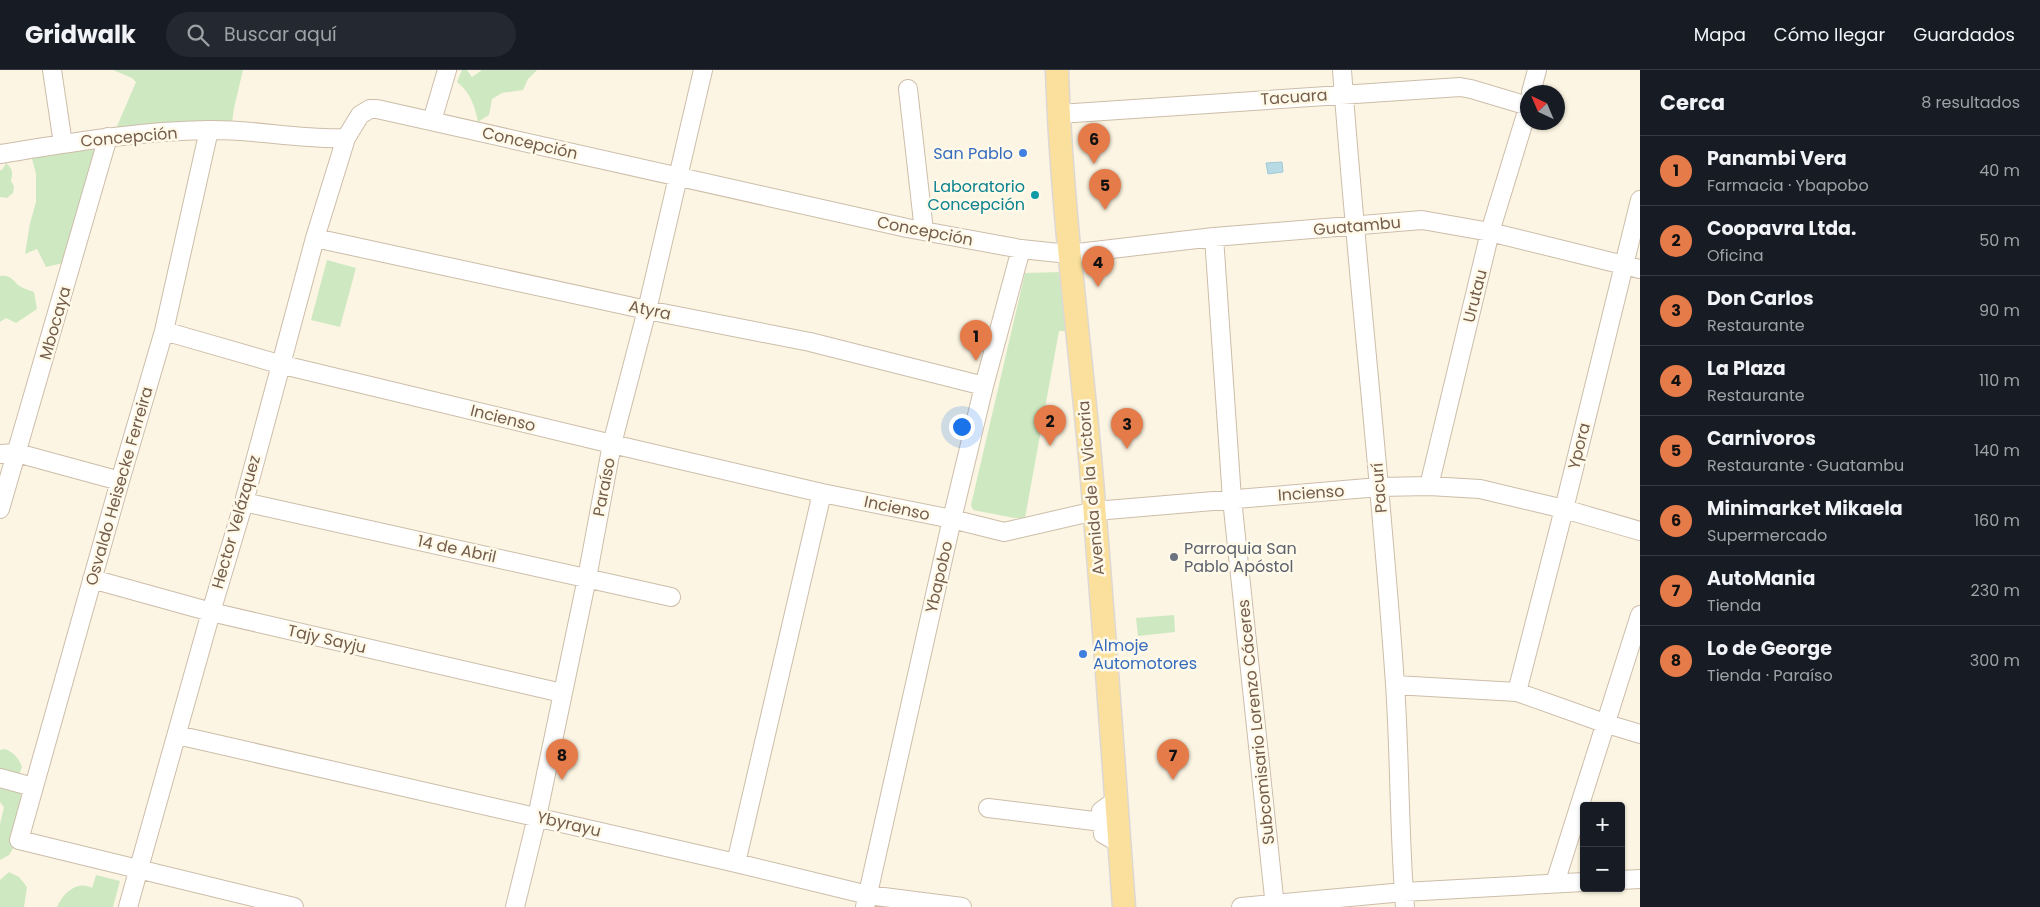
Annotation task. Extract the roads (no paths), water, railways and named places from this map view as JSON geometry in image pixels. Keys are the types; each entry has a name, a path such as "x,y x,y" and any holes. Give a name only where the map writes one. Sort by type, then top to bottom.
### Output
{"main road":[{"name":"Avenida de la Victoria","path":"1057,70 1058,114 1069,254 1094,511 1124,907"}],"street":[{"path":"52,70 62,144"},
{"path":"432,121 447,70"},
{"name":"Paraíso","path":"515,907 537,817 587,578 612,444 647,310 703,70"},
{"name":"Pacurí","path":"1342,70 1353,227 1379,488 1395,685 1404,900"},
{"path":"1533,85 1537,70"},
{"name":"Tacuara","path":"1058,114 1460,87 1520,104"},
{"path":"908,89 924,231"},
{"name":"Concepción","path":"0,154 108,137 209,130 324,139 346,138 356,118 364,111 370,109 432,121 924,231 1021,249 1069,254"},
{"name":"Osvaldo Heisecke Ferreira","path":"138,869 19,840 164,331 209,130"},
{"name":"Urutau","path":"1429,486 1490,232 1521,130"},
{"name":"Mbocaya","path":"0,509 9,454 108,137"},
{"name":"Hector Velázquez","path":"128,907 244,502 279,364 346,138"},
{"name":"Ypora","path":"1516,692 1564,509 1632,267 1640,200"},
{"name":"Guatambu","path":"1069,254 1214,237 1422,220 1490,232 1632,267"},
{"name":"Subcomisario Lorenzo Cáceres","path":"1214,237 1232,499 1275,905"},
{"name":"Atyra","path":"315,238 647,310 810,342 984,386"},
{"name":"Ybapobo","path":"866,901 952,519 984,386 1021,249"},
{"name":"Incienso","path":"164,331 279,364 612,444 822,493 952,519 1004,532 1094,511 1379,488 1429,486 1480,489 1564,509 1640,531"},
{"path":"9,454 120,481"},
{"path":"736,863 822,493"},
{"name":"14 de Abril","path":"244,502 671,597"},
{"name":"Tajy Sayju","path":"92,579 211,612 562,693"},
{"path":"1556,883 1640,616"},
{"path":"1395,685 1516,692 1640,734"},
{"name":"Ybyrayu","path":"177,735 736,863 866,901 962,907"},
{"path":"0,778 33,787"},
{"path":"1116,800 1102,810 1102,822 1104,836 1119,843"},
{"path":"988,808 1102,822"},
{"path":"138,869 270,905 294,907"},
{"path":"1625,880 1640,880"},
{"path":"1240,907 1404,900 1556,883 1580,882"}],"water":[{"path":"1282,162 1283,172 1268,174 1266,163"}],"place":[{"name":"San Pablo","path":"1023,153"},
{"name":"Minimarket Mikaela","path":"1094,164"},
{"name":"Laboratorio Concepción","path":"1035,195"},
{"name":"Carnivoros","path":"1105,210"},
{"name":"La Plaza","path":"1098,287"},
{"name":"Panambi Vera","path":"976,361"},
{"name":"Coopavra Ltda.","path":"1050,446"},
{"name":"Don Carlos","path":"1127,449"},
{"name":"Parroquia San Pablo Apóstol","path":"1174,557"},
{"name":"Almoje Automotores","path":"1083,654"},
{"name":"Lo de George","path":"562,780"},
{"name":"AutoMania","path":"1173,780"}]}
